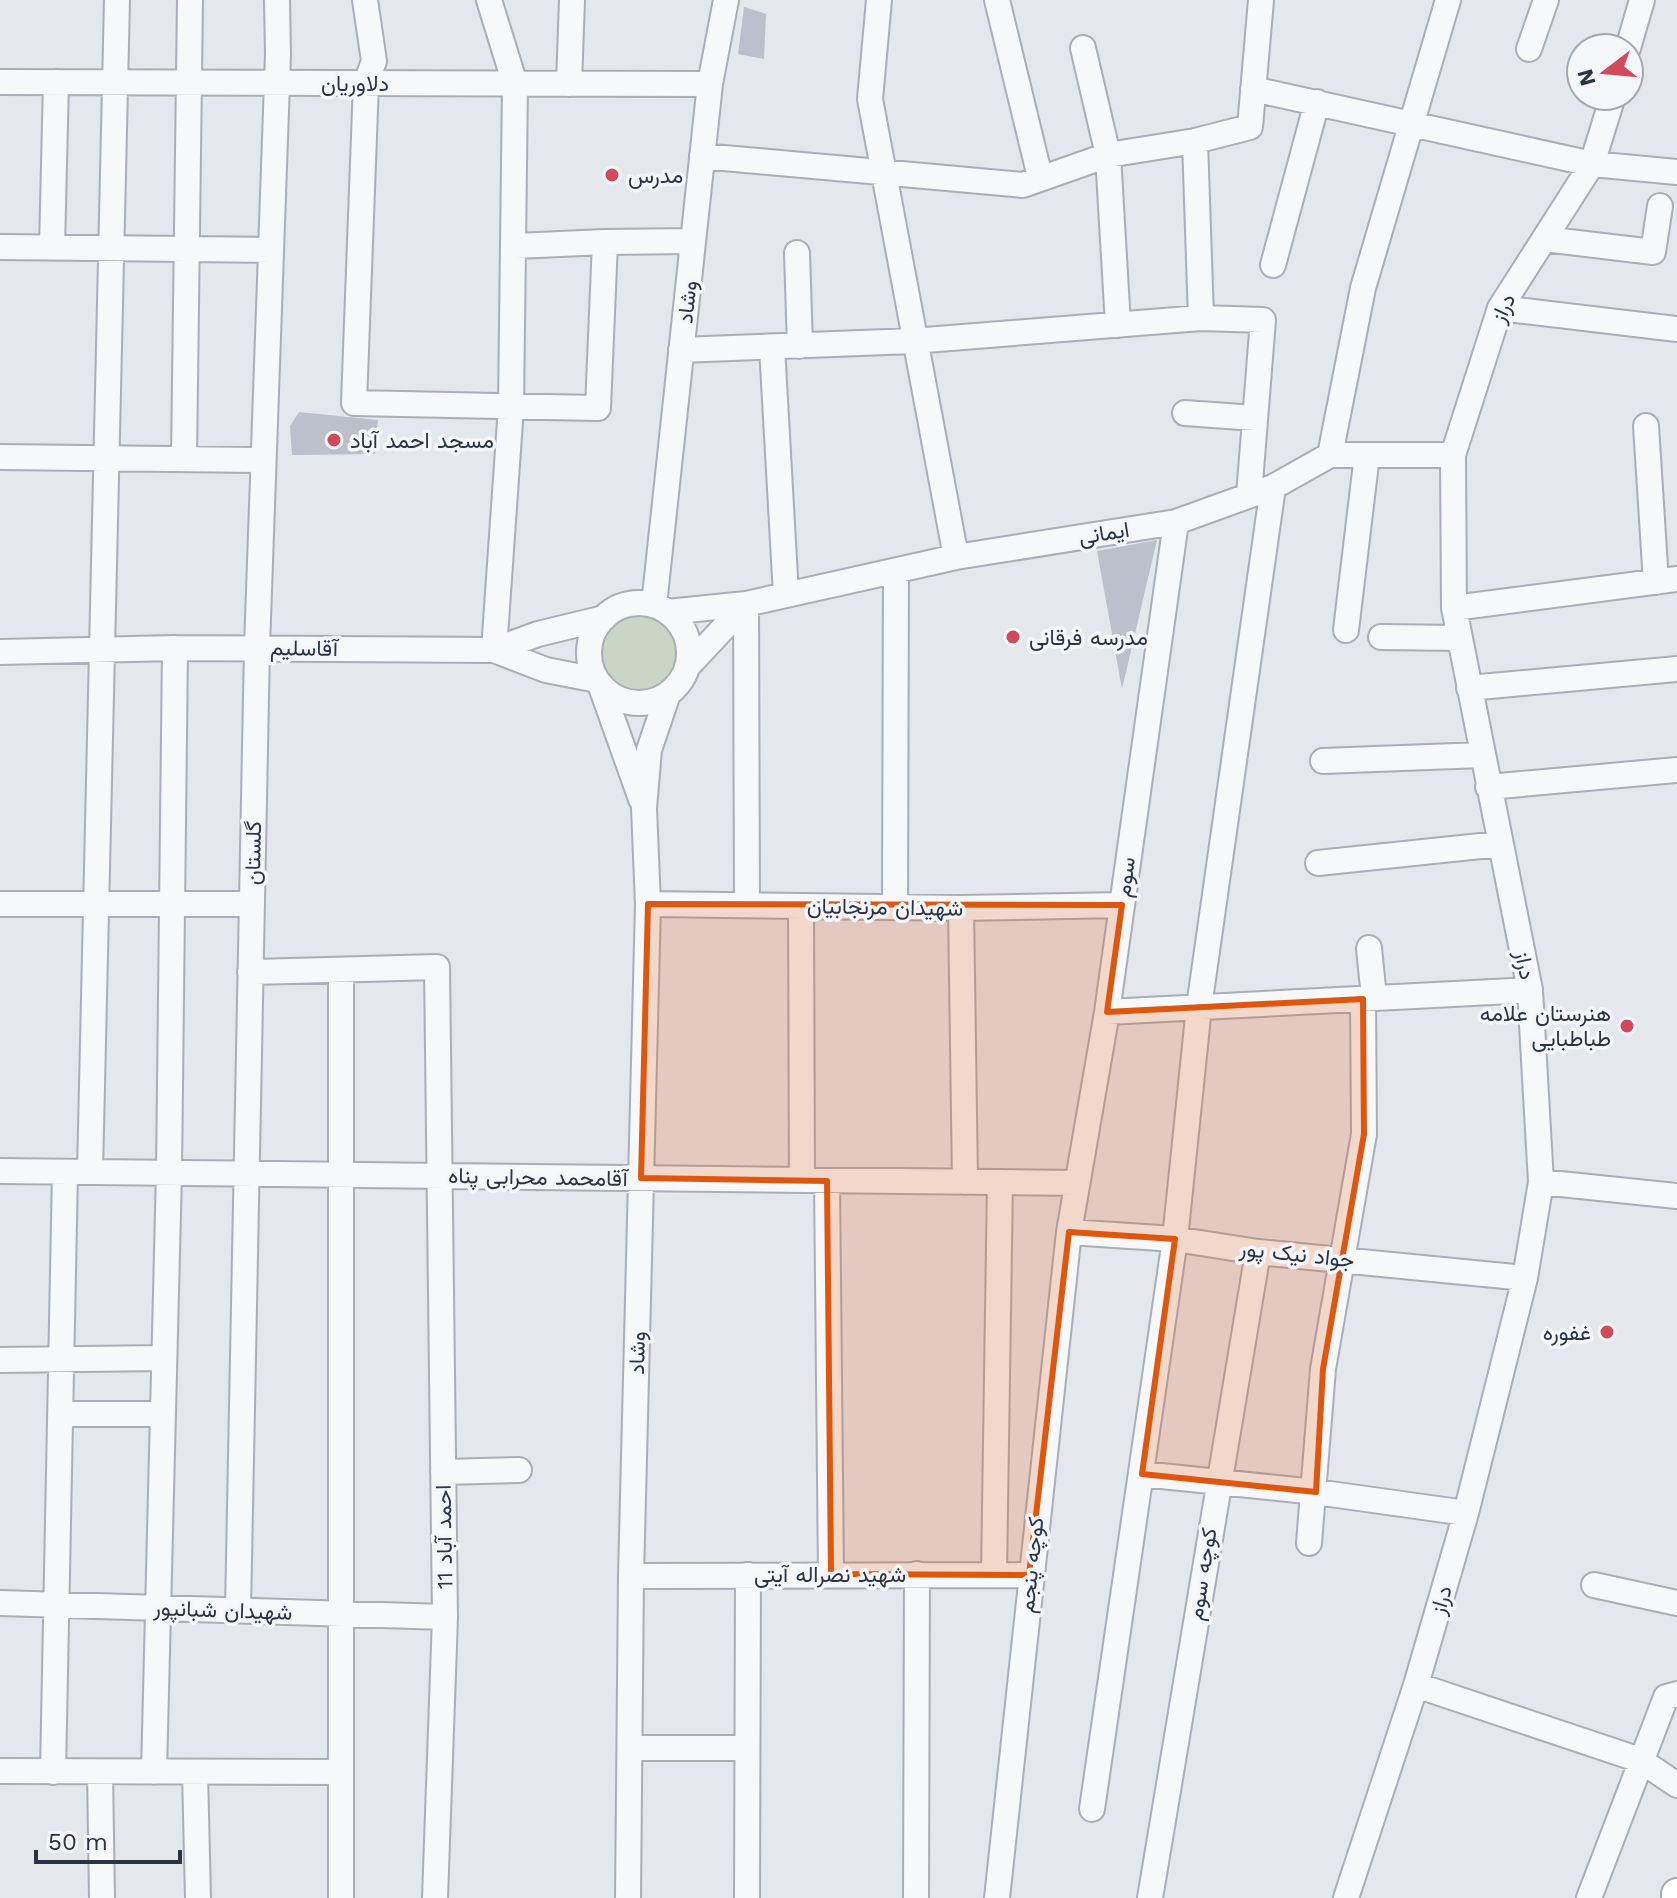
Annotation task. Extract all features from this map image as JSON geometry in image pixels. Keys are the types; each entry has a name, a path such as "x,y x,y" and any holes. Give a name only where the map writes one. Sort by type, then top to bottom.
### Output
{"street":[{"path":"90,1172 117,0"},
{"path":"184,459 192,82 190,0"},
{"name":"گلستان","path":"0,904 252,904 277,0"},
{"path":"365,0 374,61 366,83 354,403 598,408 605,242"},
{"path":"489,0 515,84 516,246 511,407 494,650 546,670 599,682 611,695 633,702 657,700 668,694"},
{"path":"569,84 572,0"},
{"name":"وشاد","path":"661,608 681,350 710,84 726,0"},
{"path":"879,0 870,99 956,557"},
{"path":"997,0 1040,177"},
{"path":"702,156 1023,185 1108,155 1195,141 1250,127 1261,0"},
{"path":"1330,455 1363,288 1448,0"},
{"path":"1529,49 1546,0"},
{"path":"1633,32 1642,0"},
{"path":"1083,48 1108,155 1118,325"},
{"name":"دلاوریان","path":"0,82 710,84"},
{"path":"52,247 56,82"},
{"path":"1253,89 1592,164 1677,172"},
{"path":"1273,265 1317,102"},
{"name":"دراز","path":"1346,1898 1416,1685 1466,1513 1525,1278 1541,1182 1530,990 1454,608 1453,455 1500,308 1592,164 1608,112"},
{"path":"1195,141 1201,318"},
{"path":"1544,239 1653,252 1660,206"},
{"path":"516,246 693,241"},
{"path":"0,247 271,250"},
{"path":"797,253 800,346"},
{"path":"1500,308 1677,329"},
{"path":"681,350 913,341 1201,318 1263,320 1249,495"},
{"path":"772,347 786,595"},
{"path":"1185,413 1255,418"},
{"path":"1454,608 1667,580 1646,426"},
{"name":"ایمانی","path":"661,608 746,604 956,557 1176,522 1273,487 1330,455 1453,455"},
{"path":"1346,630 1367,455"},
{"path":"0,457 263,460"},
{"path":"1092,1809 1175,1239 1199,1007 1273,487"},
{"name":"سوم","path":"1069,1232 1075,1183 1107,1012 1176,522"},
{"path":"895,907 896,571"},
{"path":"644,808 649,750 668,694 688,666 746,604"},
{"path":"746,604 747,905"},
{"path":"644,808 588,654 592,638 604,618 624,605 661,608 686,636 688,666"},
{"name":"آقاسلیم","path":"0,652 257,647 494,650 538,634 604,618"},
{"path":"1381,637 1459,638"},
{"path":"154,1772 169,1173 175,648"},
{"path":"1469,688 1677,669"},
{"path":"1323,761 1482,755"},
{"path":"1488,787 1677,770"},
{"name":"وشاد","path":"628,1898 631,1576 648,904 644,808"},
{"path":"1318,863 1500,844"},
{"path":"238,1610 252,904"},
{"name":"شهیدان مرنجابیان","path":"648,904 961,908 1122,905"},
{"path":"801,906 802,1180"},
{"path":"961,908 965,1182"},
{"path":"1309,1543 1316,1492 1323,1369 1364,1134 1369,948"},
{"name":"احمد آباد 11","path":"341,971 437,967 445,1617 435,1898"},
{"path":"250,972 341,971 341,1898"},
{"path":"1107,1012 1530,990"},
{"name":"آقامحمد محرابی پناه","path":"0,1171 1075,1183"},
{"path":"53,1772 65,1172"},
{"path":"827,1181 831,1574"},
{"path":"994,1573 1000,1182"},
{"path":"1541,1182 1677,1196"},
{"name":"جواد نیک پور","path":"1069,1232 1175,1239 1258,1252 1525,1278"},
{"name":"کوچه پنجم","path":"997,1898 1029,1575 1069,1232"},
{"name":"کوچه سوم","path":"1150,1898 1217,1481 1258,1252"},
{"path":"0,1360 164,1358"},
{"path":"61,1414 163,1414"},
{"path":"443,1472 519,1470"},
{"path":"1142,1474 1316,1492 1466,1513"},
{"path":"916,1898 917,1574"},
{"path":"747,1898 748,1575"},
{"name":"شهید نصراله آیتی","path":"631,1576 1029,1575"},
{"path":"1594,1585 1677,1603"},
{"name":"شهیدان شبانپور","path":"0,1603 445,1617"},
{"path":"1416,1685 1640,1760 1677,1785"},
{"path":"1589,1898 1666,1697 1677,1694"},
{"path":"631,1748 747,1748"},
{"path":"0,1771 340,1772"},
{"path":"100,1772 102,1898"},
{"path":"195,1772 198,1898"}],"highlighted area":[{"path":"648,904 1122,905 1107,1012 1363,999 1364,1134 1323,1369 1316,1492 1142,1474 1175,1239 1069,1232 1029,1575 831,1574 827,1181 641,1178"}],"green space":[{"path":"636,608 659,613 674,625 681,641 683,658 678,674 668,687 652,695 632,695 597,680 597,645 603,630 620,614"}],"building":[{"path":"744,7 766,14 764,59 738,54"},
{"name":"مسجد احمد آباد","path":"299,412 378,420 375,454 292,455 290,426"},
{"path":"1157,540 1122,689 1097,551"}],"place":[{"name":"مدرس","path":"612,175"},
{"name":"مسجد احمد آباد","path":"334,440"},
{"name":"مدرسه فرقانی","path":"1013,637"},
{"name":"هنرستان علامه طباطبایی","path":"1627,1026"},
{"name":"غفوره","path":"1607,1332"}]}
